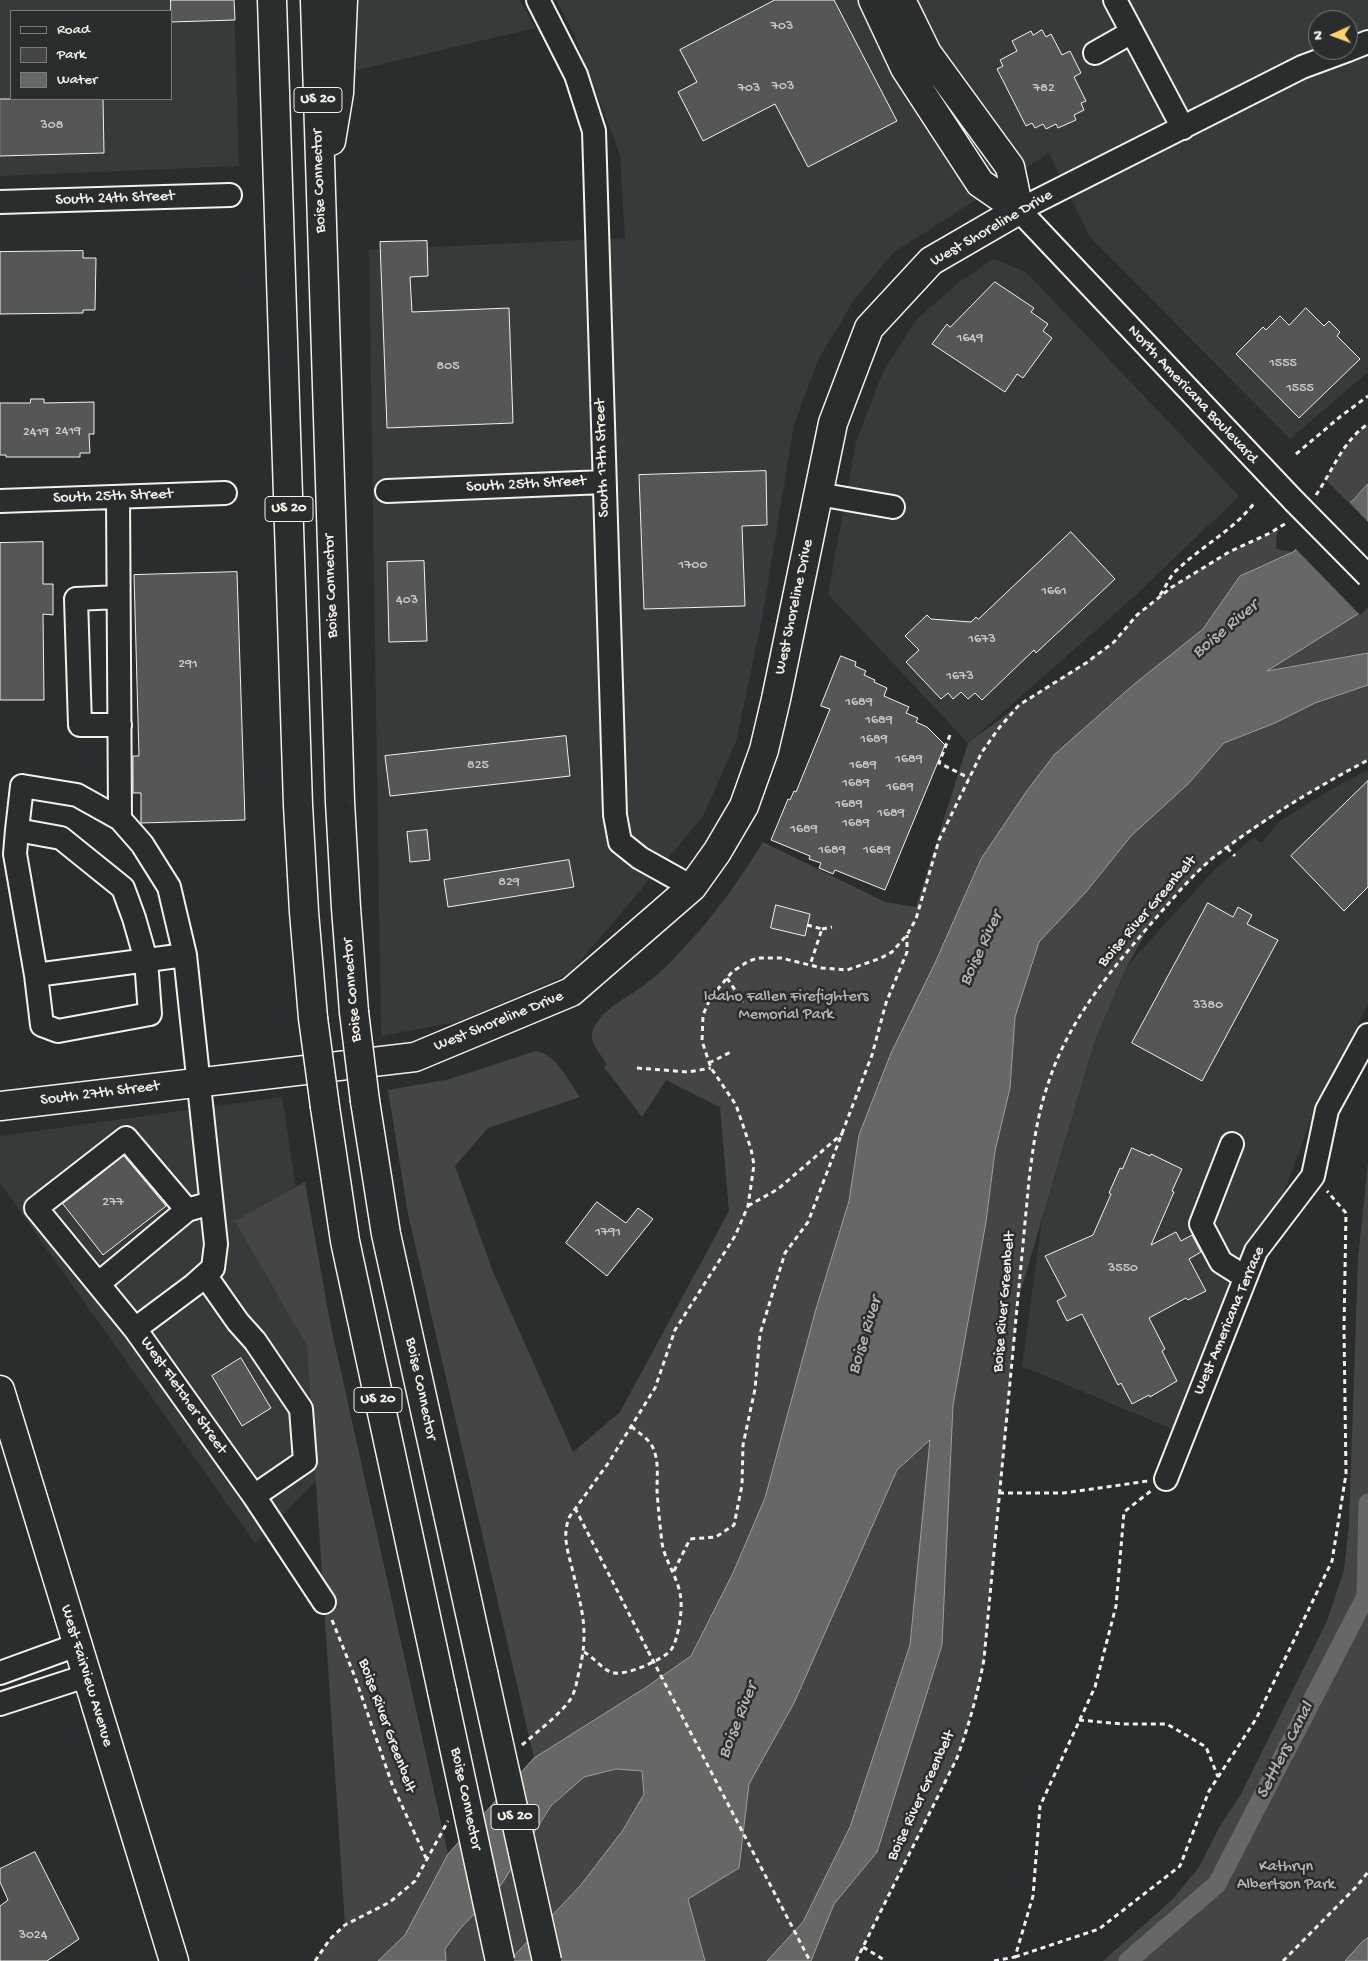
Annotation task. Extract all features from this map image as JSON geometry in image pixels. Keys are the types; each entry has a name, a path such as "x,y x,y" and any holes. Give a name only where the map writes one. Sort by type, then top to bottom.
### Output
{"main road":[{"name":"Boise Connector","path":"272,0 298,805 304,912 313,1018 345,1241 500,1961"},
{"name":"Boise Connector","path":"315,0 340,802 354,1012 365,1101 388,1243 547,1961"},
{"path":"321,199 339,93 343,0"},
{"path":"873,0 905,68 980,183 1020,210"},
{"path":"906,11 927,53 1010,168 1020,210"},
{"name":"West Shoreline Drive","path":"199,1082 415,1056 571,992 692,887 717,852 744,806 764,750 833,423 870,328 931,261 1020,210"},
{"name":"South 27th Street","path":"0,1106 199,1082"},
{"name":"West Fairview Avenue","path":"0,1390 174,1961"}],"street":[{"name":"South 17th Street","path":"538,0 576,75 594,131 614,801 620,842 640,858 692,887"},
{"path":"1114,0 1183,128"},
{"path":"1095,53 1132,32"},
{"name":"West Shoreline Drive","path":"1020,210 1302,68 1322,60"},
{"name":"South 24th Street","path":"0,202 230,195"},
{"name":"North Americana Boulevard","path":"1020,210 1299,507 1368,576"},
{"name":"South 25th Street","path":"387,491 604,482"},
{"name":"South 25th Street","path":"0,501 225,493"},
{"path":"818,494 894,507"},
{"path":"118,497 120,819"},
{"path":"118,597 76,599 80,725 120,725"},
{"name":"West Fletcher Street","path":"17,830 22,786 77,795 120,819 142,844 168,887 185,954 216,1244 213,1268 135,1329 254,1496 324,1602"},
{"path":"17,830 61,838 123,888 146,960 150,1014 58,1031 42,1025 36,975 15,854 17,830"},
{"path":"36,975 185,954"},
{"name":"West Americana Terrace","path":"1166,1479 1256,1251 1313,1176 1327,1110 1368,1035"},
{"path":"135,1329 36,1208 126,1138 187,1210"},
{"path":"1232,1144 1201,1224 1221,1262 1245,1277"},
{"path":"98,1284 187,1210 212,1203"},
{"path":"205,1275 238,1322 255,1341 301,1408 305,1461 254,1496"},
{"path":"0,1673 77,1645"},
{"path":"0,1704 86,1676"}],"path":[{"path":"1296,454 1340,416 1368,396"},
{"path":"632,1427 653,1446 657,1462 658,1505 663,1546 674,1571 681,1600 679,1627 671,1650 658,1659 631,1671 616,1673 604,1668 594,1657 584,1652 584,1622 566,1547 565,1534 567,1523 575,1508 604,1470 656,1388 675,1330 735,1236 748,1206 754,1165 751,1149 736,1105 711,1068 702,1041 703,1015 710,999 738,967 757,958 781,958 834,970 847,970 859,967 892,952 907,935 922,901 939,840 982,752 999,728 1019,706 1086,663 1114,642 1136,615 1159,597 1229,552 1270,533 1299,507 1355,434 1368,424"},
{"path":"1159,597 1176,570 1242,516 1255,502"},
{"path":"950,735 938,763 970,778"},
{"name":"Boise River Greenbelt","path":"856,1961 957,1758 967,1731 978,1690 984,1659 1029,1180 1039,1113 1048,1082 1075,1024 1098,989 1181,890 1213,858 1226,848 1301,798 1368,760"},
{"path":"1226,848 1235,856"},
{"path":"807,925 822,930 832,927"},
{"path":"810,965 822,930"},
{"path":"674,1571 690,1539 716,1537 734,1525 742,1485 743,1445 755,1388 760,1334 785,1253 808,1222 872,1055 886,1003 907,952 907,935"},
{"path":"727,978 743,1002"},
{"path":"709,1063 733,1051"},
{"path":"636,1068 688,1072 711,1068"},
{"path":"748,1206 778,1189 843,1132"},
{"path":"994,1961 1015,1957 1099,1930 1180,1866 1209,1791 1256,1719 1332,1561 1346,1474 1344,1329 1346,1213 1313,1176"},
{"path":"999,1493 1064,1493 1166,1479"},
{"path":"1015,1957 1032,1896 1040,1806 1095,1687 1116,1606 1124,1512 1166,1479"},
{"path":"575,1508 810,1961"},
{"name":"Boise River Greenbelt","path":"324,1602 355,1677 392,1784 427,1858"},
{"path":"1079,1720 1122,1724 1167,1724 1206,1747 1218,1777"},
{"path":"1284,1961 1357,1886 1368,1872"},
{"path":"863,1947 886,1961"}],"shaded area":[{"path":"0,0 234,0 239,166 0,176"},
{"path":"357,0 520,0 535,28 357,70"},
{"path":"556,0 1368,0 1368,372 1290,439 1090,237 1049,153 893,253 854,300 818,360 794,425 762,619 736,742 702,818 569,974 457,1022 381,1036 369,250 625,238 620,155 572,29"},
{"path":"993,259 1026,272 1239,496 1137,594 968,743 828,594 856,442 883,372 916,320 958,283"},
{"path":"1368,770 1368,1004 1307,1130 1284,1193 1260,1226 1228,1287 1200,1366 1174,1430 1022,1366 1042,1220 1094,1043 1127,966 1215,869 1254,837 1261,843 1280,821 1338,785"},
{"path":"282,1097 338,1459 255,1543 0,1183 0,1136"}],"green space":[{"path":"1368,424 1368,484 1349,503 1326,480 1349,442"},
{"name":"Idaho Fallen Firefighters Memorial Park","path":"1277,530 1276,549 1293,552 1240,576 1203,629 1132,686 1055,754 981,859 935,963 892,1053 859,1135 849,1201 765,1498 733,1573 691,1656 645,1688 534,1758 408,1214 388,1090 450,1079 536,1051 550,1057 556,1063 580,1097 488,1128 455,1166 493,1272 573,1452 620,1412 729,1211 720,1107 666,1080 642,1117 604,1067 607,1064 592,1039 593,1030 597,1022 609,1009 653,979 679,954 719,907 763,842 885,902 916,907 968,743 1019,705 1114,642 1137,615 1172,587 1229,552"},
{"path":"1368,605 1368,653 1265,671 1358,614"},
{"path":"1368,685 1368,760 1301,798 1213,858 1150,925 1127,966 1094,1043 1018,1300 984,1659 976,1697 965,1733 957,1758 856,1961 811,1961 834,1904 877,1852 942,1645 953,1405 986,1222 995,1151 1010,1088 1015,1017 1039,942 1086,892 1131,836 1188,784 1224,743 1275,723 1315,703"},
{"name":"Kathryn Albertson Park","path":"1368,1162 1368,1961 1103,1961 1172,1900 1199,1867 1220,1826 1240,1796 1327,1621 1344,1570 1349,1524 1358,1259"},
{"path":"305,1182 330,1322 448,1854 405,1935 378,1961 315,1961 330,1939 345,1925 307,1346 235,1221"},
{"path":"931,1440 910,1645 850,1827 803,1922 767,1961 705,1961 688,1899 739,1868 749,1784 794,1703 897,1470"},
{"path":"616,1769 642,1771 644,1793 623,1830 580,1886 509,1961 446,1961 445,1949 460,1929 501,1885 551,1807 584,1777"}],"water":[{"name":"Boise River","path":"1368,484 1368,605 1358,614 1267,671 1368,653 1368,685 1315,703 1275,723 1224,743 1188,784 1131,836 1086,892 1039,942 1015,1017 1010,1088 995,1151 986,1222 953,1405 942,1645 877,1852 834,1904 811,1961 767,1961 803,1922 850,1827 910,1645 930,1440 897,1470 794,1703 749,1784 739,1868 688,1899 705,1961 509,1961 580,1886 623,1830 644,1794 642,1771 616,1769 584,1777 551,1806 501,1885 460,1929 445,1949 446,1961 378,1961 405,1935 448,1854 534,1758 645,1688 691,1656 733,1573 765,1498 816,1309 849,1201 859,1135 891,1053 935,963 981,859 1026,792 1055,754 1132,686 1203,629 1240,576 1293,552 1354,499"},
{"path":"1368,1938 1368,1961 1345,1961 1363,1941"}],"pier":[{"path":"1348,501 1368,522 1368,608 1360,615 1294,547"}],"building":[{"path":"171,0 234,0 235,20 172,22"},
{"path":"775,0 834,0 897,121 808,167 775,104 703,141 678,92 697,82 680,50"},
{"path":"1042,30 1046,37 1051,34 1062,55 1070,51 1081,73 1074,77 1086,101 1081,103 1084,110 1074,115 1076,120 1058,128 1056,124 1046,129 1043,124 1035,128 1032,123 1026,126 997,69 1003,66 1000,60 1017,51 1012,41 1031,31 1033,35"},
{"path":"0,99 103,100 104,153 0,156"},
{"path":"427,241 428,276 410,277 412,312 509,308 513,423 387,428 380,242"},
{"path":"83,251 83,258 96,258 95,310 83,310 83,313 0,314 0,252"},
{"path":"995,282 1034,308 1031,312 1048,324 1043,331 1052,338 1023,378 1017,374 1005,392 932,344 947,324 950,327"},
{"path":"1306,308 1324,326 1329,321 1340,332 1337,336 1360,359 1299,418 1236,354 1263,327 1266,330 1280,316 1289,325"},
{"path":"31,399 44,399 44,403 94,402 94,434 89,434 90,453 80,453 80,457 6,457 6,455 0,455 0,403 30,403"},
{"path":"766,471 767,525 742,526 745,606 644,609 639,475"},
{"path":"1071,532 1115,579 1036,653 1034,650 982,700 975,693 968,699 961,692 953,699 948,693 941,699 906,662 919,650 905,636 927,615 931,619 971,622 976,617 978,619"},
{"path":"43,542 43,584 53,584 53,615 43,614 44,700 0,700 0,543"},
{"path":"424,561 427,641 389,642 387,562"},
{"path":"237,572 245,820 141,823 141,793 133,793 133,756 139,756 134,575"},
{"path":"841,656 856,662 855,666 866,671 864,675 887,688 884,696 909,707 906,713 918,718 916,722 927,727 945,745 885,890 835,870 833,874 819,868 821,863 809,859 810,856 771,840 788,799 790,800 794,791 796,792 830,709 821,706"},
{"path":"566,736 570,776 390,796 385,756"},
{"path":"1368,781 1368,887 1344,911 1291,856"},
{"path":"427,830 430,860 410,862 407,832"},
{"path":"569,860 574,887 448,907 444,880"},
{"path":"1208,903 1233,917 1238,907 1252,915 1247,924 1278,940 1202,1081 1132,1043"},
{"path":"776,905 810,914 805,936 771,928"},
{"path":"1132,1148 1150,1156 1151,1154 1182,1169 1151,1245 1176,1232 1181,1241 1192,1235 1201,1252 1189,1259 1206,1291 1188,1300 1186,1298 1149,1318 1165,1349 1162,1351 1177,1381 1150,1397 1149,1395 1132,1404 1121,1383 1118,1385 1082,1314 1067,1321 1057,1301 1066,1296 1045,1256 1093,1235 1120,1168 1122,1169"},
{"path":"124,1156 166,1206 103,1255 63,1204"},
{"path":"597,1202 626,1223 638,1208 653,1219 607,1276 566,1243"},
{"path":"241,1358 271,1408 242,1426 212,1376"},
{"path":"35,1852 79,1939 47,1961 0,1961 0,1906 8,1900 0,1882 0,1869"}],"waterway":[{"name":"Settlers Canal","path":"1128,1961 1217,1884 1366,1596 1368,1503"}]}
